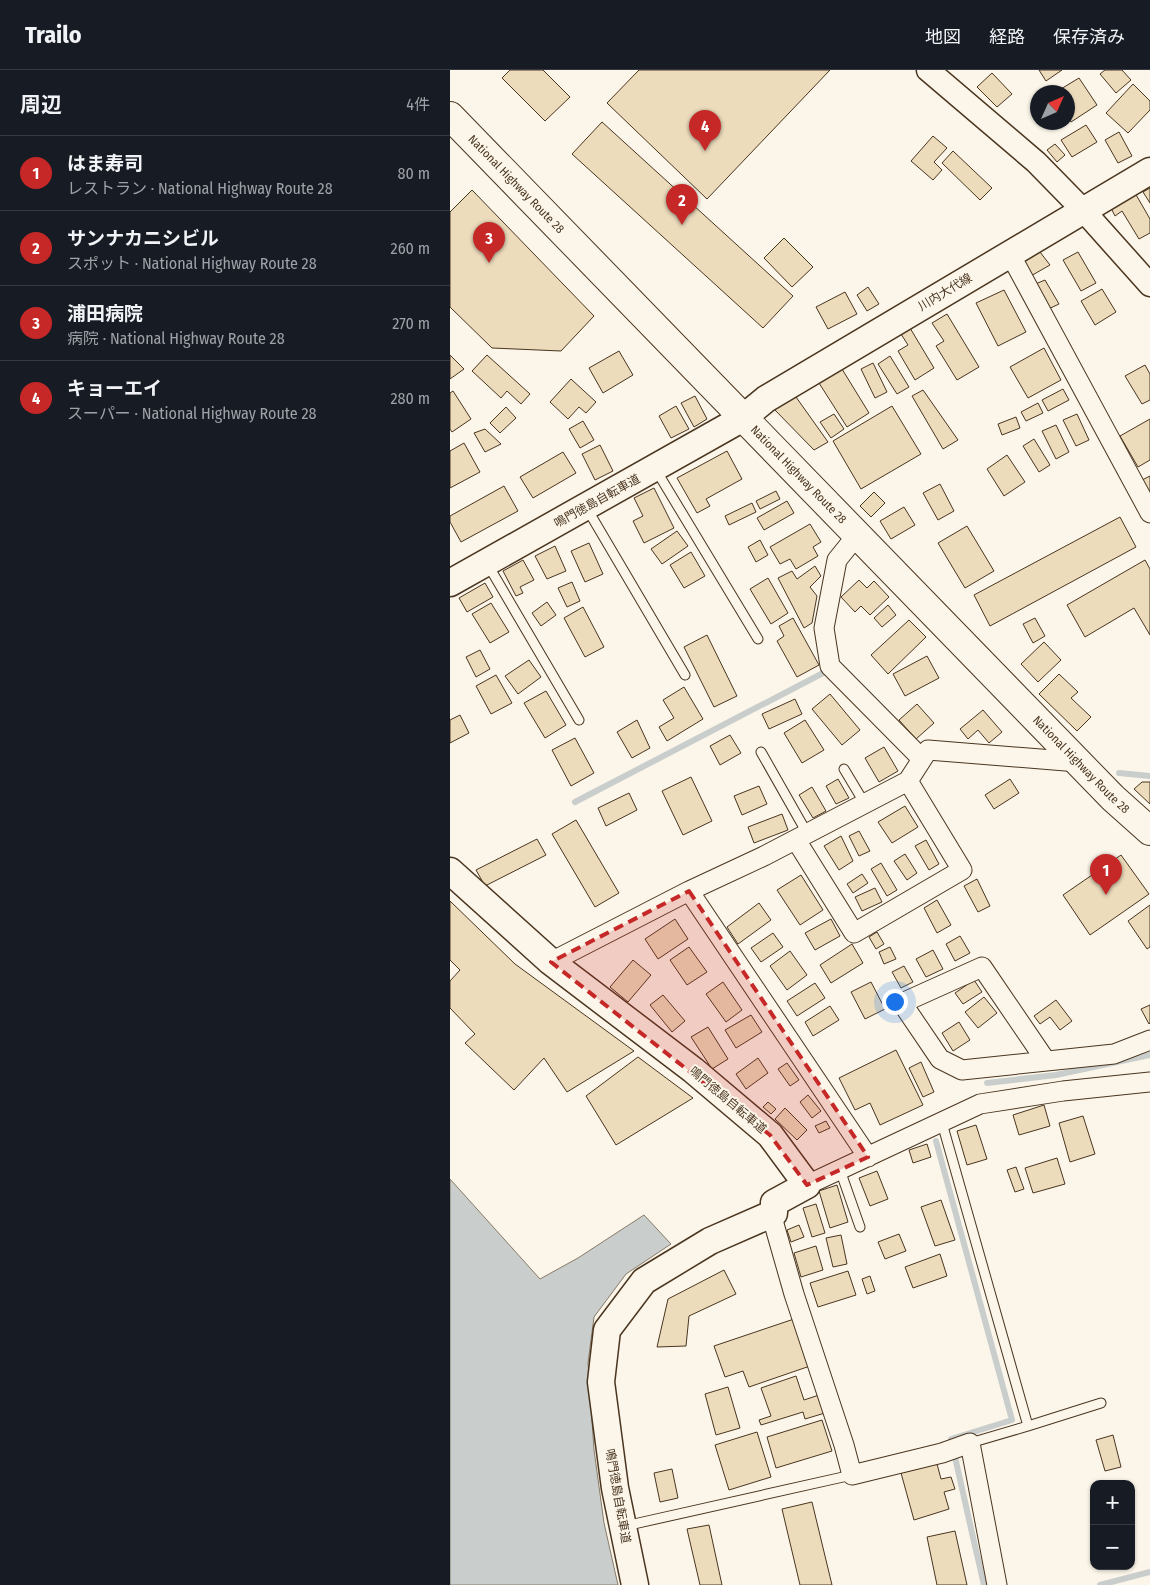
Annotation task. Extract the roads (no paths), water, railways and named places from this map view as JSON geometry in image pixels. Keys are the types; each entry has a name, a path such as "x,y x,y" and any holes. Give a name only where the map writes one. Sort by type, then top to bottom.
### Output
{"highway":[{"name":"National Highway Route 28","path":"450,116 1113,798 1150,831"}],"main road":[{"name":"川内大代線","path":"743,418 766,399 1150,170"},
{"name":"鳴門徳島自転車道","path":"450,583 743,418"},
{"name":"鳴門徳島自転車道","path":"450,871 551,962 693,1070 770,1135 807,1185"},
{"path":"774,1214 774,1203 807,1185"},
{"name":"鳴門徳島自転車道","path":"635,1585 615,1488 601,1382 606,1330 644,1281 710,1241 774,1214"}],"street":[{"path":"928,70 1036,162 1083,210 1150,285"},
{"path":"1010,254 1150,513"},
{"path":"857,535 837,560 824,628 830,666 922,759"},
{"path":"551,962 908,781 928,750 1078,762"},
{"path":"802,836 854,933 962,870 908,781"},
{"path":"689,891 868,1157"},
{"path":"1046,1061 982,967 902,1003 940,1059 962,1070 1114,1054 1150,1040"},
{"path":"1114,1054 1125,1084"},
{"path":"807,1185 980,1104 1063,1091 1150,1082"},
{"path":"774,1214 774,1224 791,1285 844,1445 852,1475 942,1453 970,1443 997,1585"}],"lane":[{"path":"655,468 758,639"},
{"path":"586,507 685,675"},
{"path":"487,563 579,720"},
{"path":"761,752 802,836"},
{"path":"844,769 865,804"},
{"path":"942,1122 1028,1426"},
{"path":"840,1170 860,1227"},
{"path":"970,1443 1101,1403"},
{"path":"623,1526 852,1475"}],"waterway":[{"path":"575,802 825,672"},
{"path":"1119,773 1150,776"},
{"path":"987,1083 1056,1075 1150,1055"},
{"path":"936,1141 1012,1420 951,1439 984,1585"},
{"path":"1100,1585 1150,1572"}],"place":[{"name":"キョーエイ","path":"705,151"},
{"name":"サンナカニシビル","path":"682,225"},
{"name":"浦田病院","path":"489,263"},
{"name":"はま寿司","path":"1106,895"}]}
